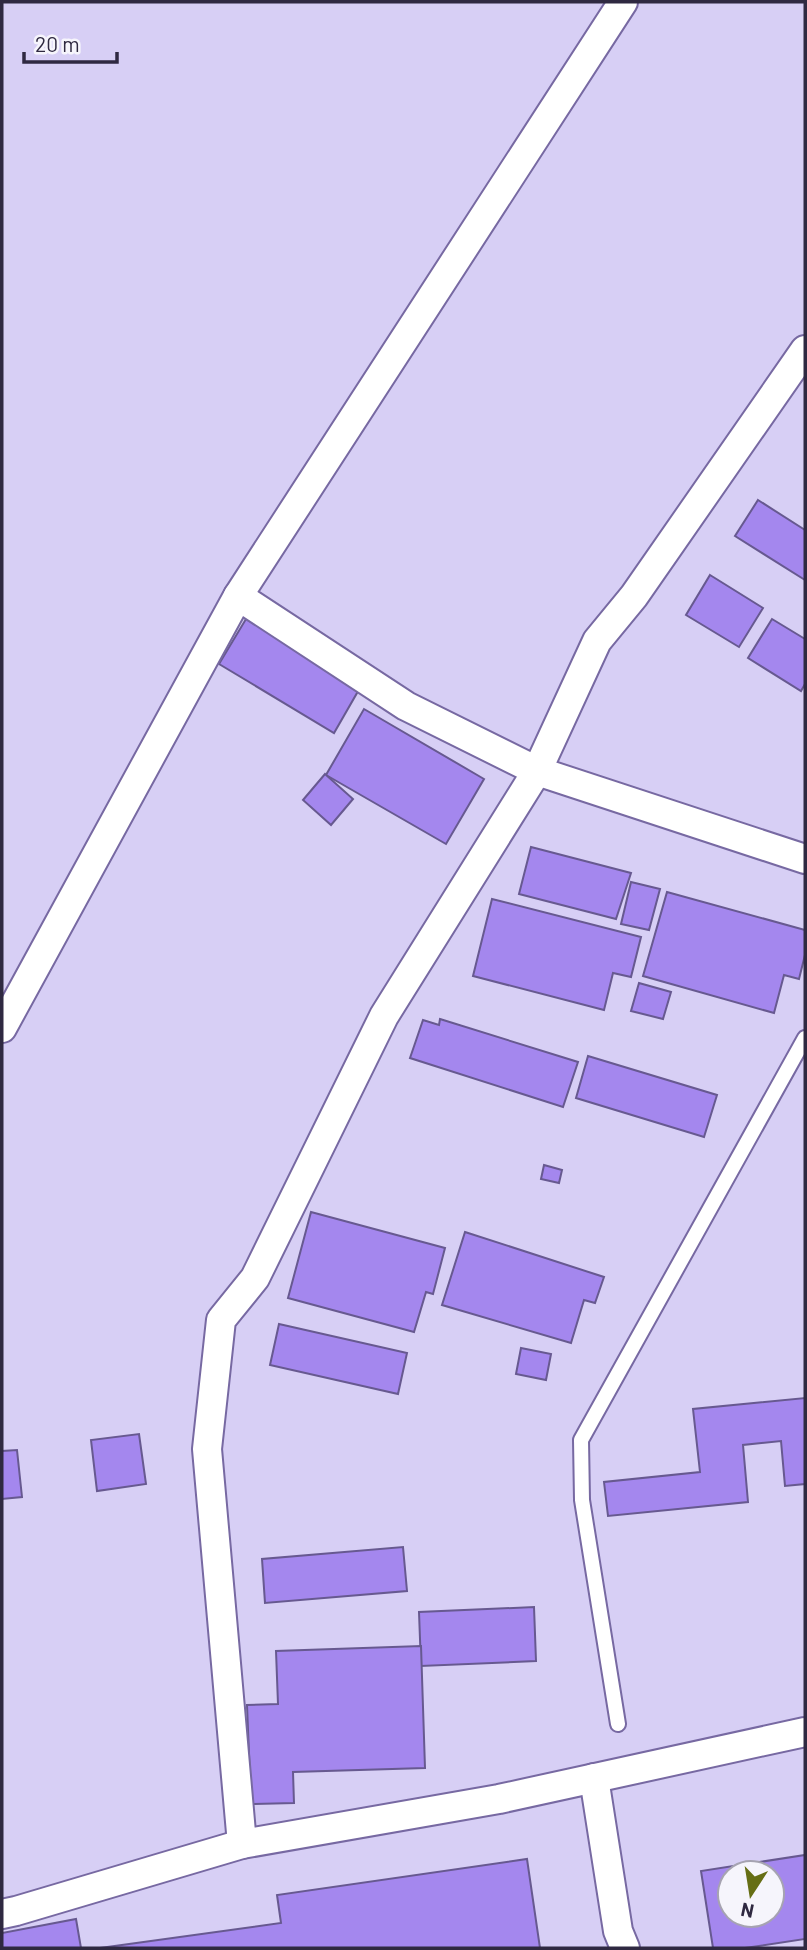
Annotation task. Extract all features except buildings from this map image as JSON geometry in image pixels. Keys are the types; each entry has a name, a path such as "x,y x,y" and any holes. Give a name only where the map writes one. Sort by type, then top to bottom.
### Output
{"street":[{"path":"2,1028 238,596 623,2"},
{"path":"242,1844 207,1449 221,1320 255,1278 384,1016 537,771 597,641 634,596 805,350"},
{"path":"238,596 406,706 537,771 805,859"},
{"path":"2,1913 242,1844 499,1799 805,1732"},
{"path":"594,1778 618,1931 625,1948"}],"lane":[{"path":"618,1724 582,1500 581,1440 805,1038"}]}
